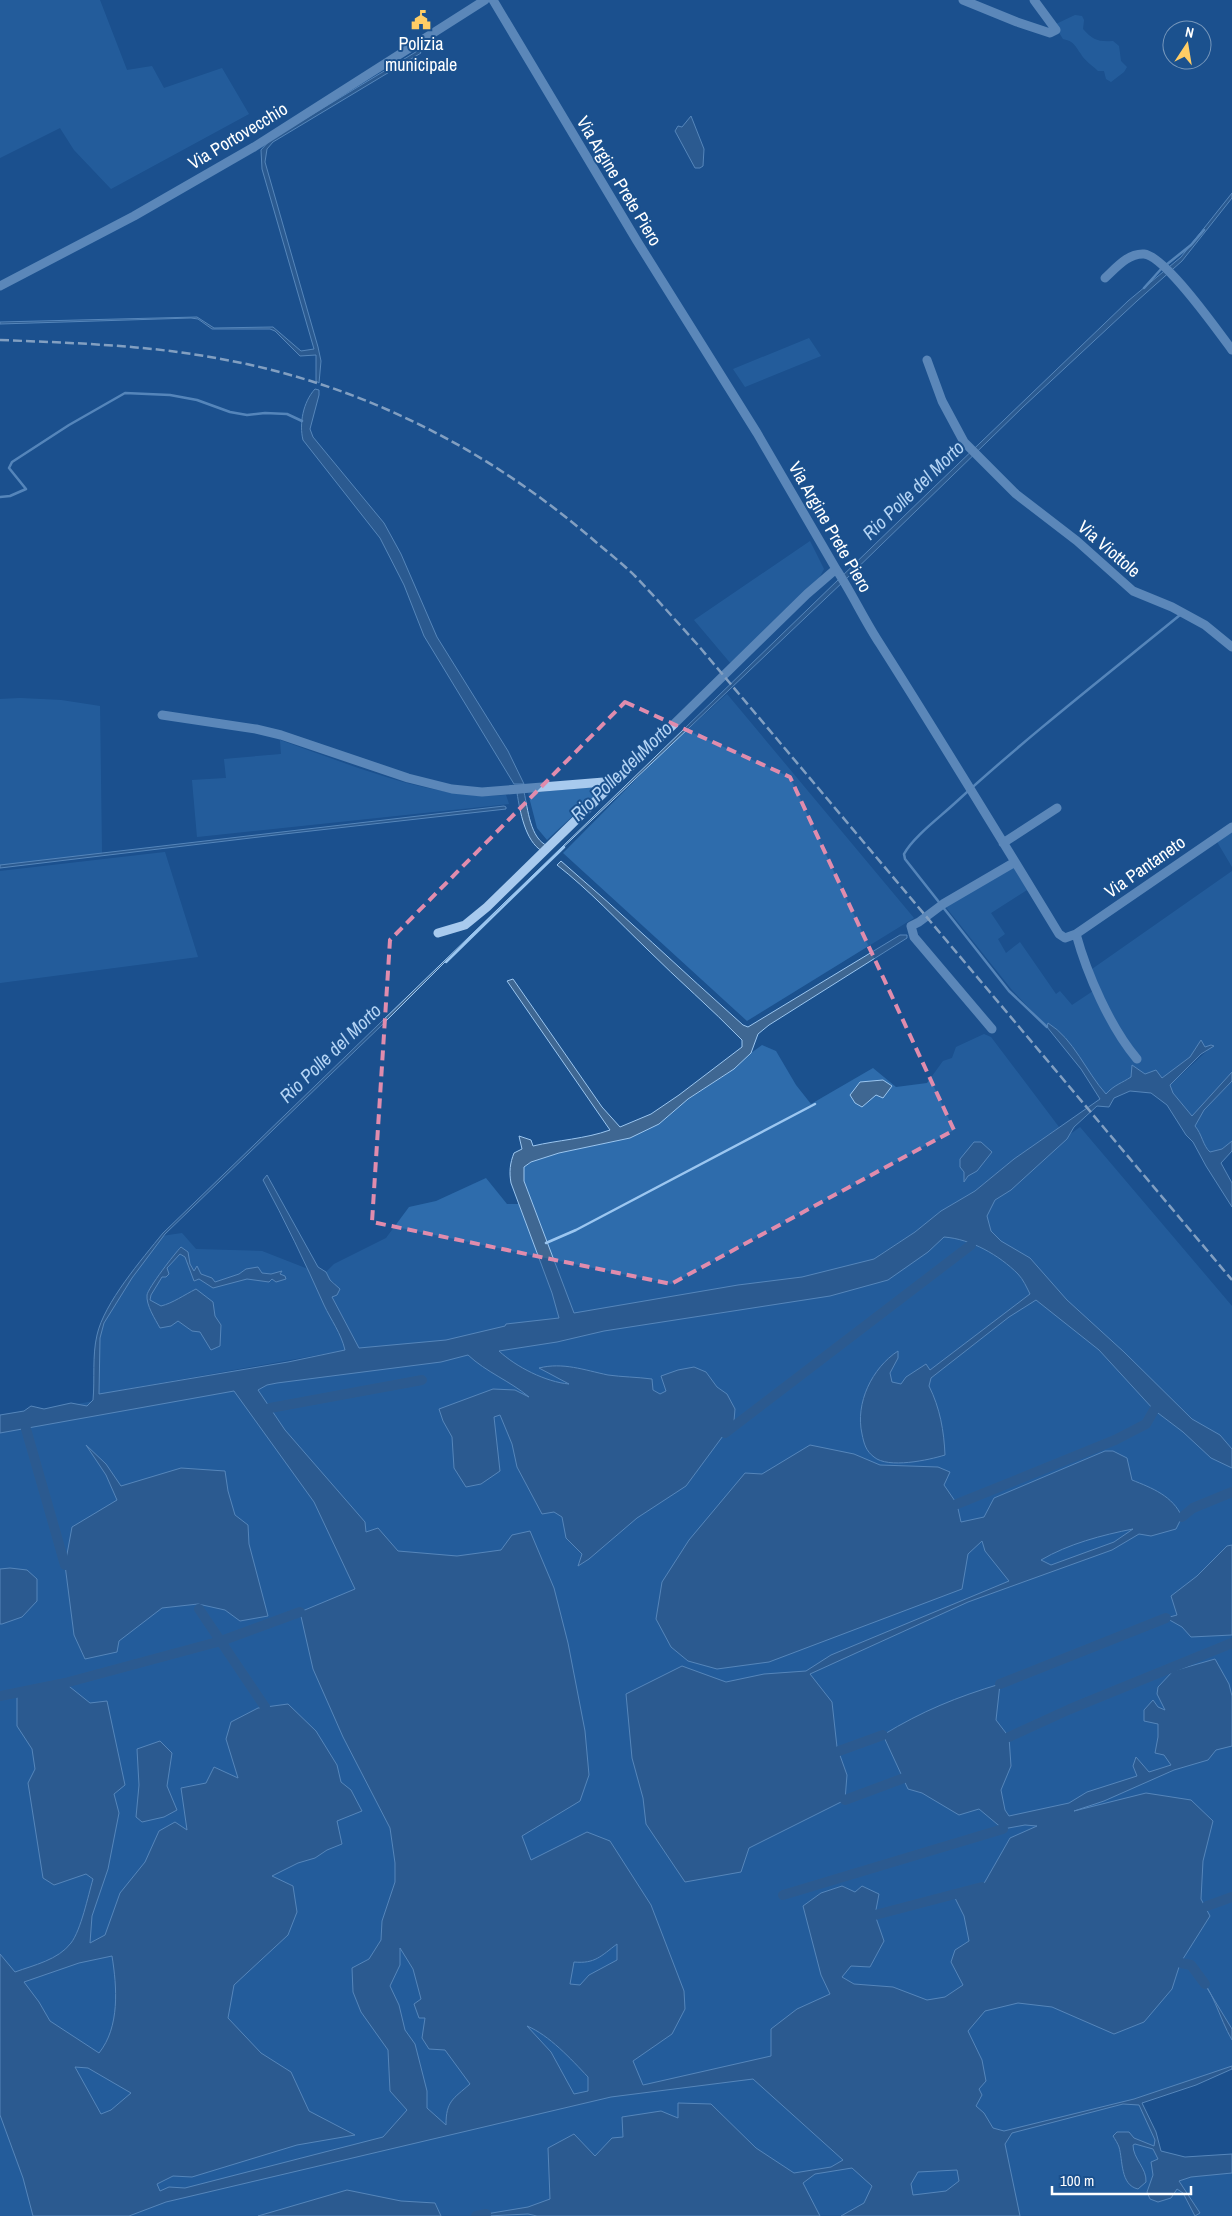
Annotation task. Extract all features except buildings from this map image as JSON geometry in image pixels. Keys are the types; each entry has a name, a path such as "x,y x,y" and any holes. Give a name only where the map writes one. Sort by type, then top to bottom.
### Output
{"street":[{"path":"963,0 1033,28 1050,33 1056,30 1034,0"},
{"name":"Via Portovecchio","path":"0,286 134,216 254,147 492,2"},
{"name":"Via Argine Prete Piero","path":"492,2 636,241 757,433 845,582 868,626 971,789 1059,934 1065,938 1076,934"},
{"path":"1105,278 1126,258 1142,254 1152,256 1193,299 1232,350"},
{"name":"Via Viottole","path":"926,360 942,401 964,442 1030,506 1077,541 1133,591 1172,607 1205,625 1232,647"},
{"path":"438,933 465,925 487,907 768,634 806,594 837,571"},
{"path":"162,715 256,729 281,735 408,778 452,789 482,792 616,781"},
{"path":"1003,843 1057,808"},
{"name":"Via Pantaneto","path":"1076,934 1232,827"},
{"path":"992,1029 914,937 911,926 940,906 1015,862"},
{"path":"1076,934 1091,981 1124,1040 1137,1059"}],"highlighted area":[{"path":"625,702 790,777 954,1130 671,1284 372,1222 390,940"}],"shaded area":[{"path":"0,0 100,0 127,70 152,66 164,88 222,68 249,114 111,189 74,150 60,128 0,158"},
{"path":"1075,15 1082,16 1084,20 1083,29 1090,36 1100,41 1113,41 1119,46 1121,61 1127,67 1124,72 1111,82 1106,79 1104,71 1098,71 1084,58 1074,44 1063,39 1058,31 1056,24"},
{"path":"419,50 421,53 273,142 267,149 265,162 318,347 321,361 319,383 316,381 316,355 300,356 275,331 270,329 212,329 198,319 191,318 0,324 0,322 197,317 214,328 273,327 301,351 314,349 262,169 261,150 270,140"},
{"path":"691,116 704,149 703,166 700,168 695,168 675,131 678,126 682,127"},
{"path":"1232,193 1232,198 1182,261 1023,407 845,580 497,910 384,1023 165,1234 132,1278 104,1323 100,1338 99,1394 288,1362 345,1350 302,1257 263,1180 267,1175 318,1267 326,1272 330,1280 340,1289 337,1295 332,1297 359,1348 446,1340 505,1326 506,1324 559,1318 552,1293 511,1183 510,1171 512,1160 514,1153 522,1149 519,1136 531,1140 533,1146 610,1130 507,981 513,979 602,1107 620,1127 651,1114 742,1047 742,1040 730,1028 592,895 557,865 561,861 743,1025 748,1027 900,935 907,935 907,938 769,1025 758,1034 751,1053 734,1069 688,1099 659,1124 630,1138 559,1153 531,1162 524,1167 524,1181 574,1313 738,1285 802,1277 874,1259 915,1232 941,1211 975,1191 1014,1159 1100,1099 1081,1069 1047,1027 1048,1023 1073,1047 1106,1094 1115,1086 1131,1077 1132,1065 1145,1074 1156,1070 1162,1078 1190,1057 1201,1040 1205,1047 1214,1046 1201,1054 1170,1085 1173,1093 1192,1116 1232,1072 1232,1081 1204,1110 1195,1126 1210,1152 1222,1149 1232,1141 1232,1151 1221,1163 1232,1183 1232,1207 1193,1142 1186,1135 1167,1105 1151,1093 1130,1091 1114,1098 1109,1107 1097,1106 1074,1127 1067,1139 1011,1190 995,1200 987,1216 991,1231 1001,1241 1030,1258 1067,1300 1124,1352 1192,1419 1220,1435 1232,1449 1232,1468 1211,1458 1183,1432 1154,1410 1099,1350 1036,1300 1009,1317 931,1378 929,1386 941,1420 945,1455 919,1461 898,1463 880,1461 871,1455 867,1450 862,1434 861,1410 868,1387 880,1367 898,1351 898,1358 890,1373 892,1382 901,1384 906,1377 926,1364 930,1370 1030,1294 1018,1274 993,1254 964,1241 944,1237 928,1252 888,1280 830,1296 604,1331 557,1342 499,1351 523,1368 541,1377 560,1383 569,1384 539,1368 565,1366 608,1375 652,1379 653,1390 660,1394 666,1391 661,1376 694,1367 706,1372 717,1387 727,1394 735,1409 734,1421 686,1486 637,1518 589,1559 578,1566 582,1554 566,1538 562,1517 554,1512 542,1514 517,1467 512,1444 500,1415 494,1417 500,1471 481,1484 466,1487 454,1468 452,1437 439,1409 493,1389 515,1390 529,1397 468,1355 441,1362 277,1383 267,1385 258,1390 285,1430 365,1522 366,1532 378,1528 398,1551 457,1556 501,1550 512,1535 530,1531 554,1588 568,1643 585,1731 589,1775 580,1801 522,1836 531,1860 587,1832 610,1841 651,1905 684,1991 685,2009 672,2034 633,2061 643,2085 771,2056 771,2029 797,2009 830,1994 821,1975 803,1906 821,1893 842,1886 855,1892 862,1886 879,1894 875,1915 884,1941 870,1967 851,1966 842,1977 854,1984 893,1987 927,2000 945,1997 963,1985 951,1962 955,1950 969,1941 964,1916 955,1898 982,1887 1010,1838 1037,1826 1025,1825 1003,1829 979,1809 959,1815 922,1793 908,1789 883,1735 940,1705 1000,1684 996,1720 1009,1737 1011,1766 1001,1790 1005,1810 1009,1816 1069,1803 1087,1792 1137,1776 1133,1766 1136,1757 1149,1772 1171,1765 1164,1755 1155,1753 1158,1724 1144,1721 1144,1710 1153,1700 1158,1707 1165,1710 1157,1694 1158,1687 1173,1671 1215,1659 1229,1684 1232,1696 1232,1746 1216,1750 1208,1760 1174,1770 1104,1801 1074,1811 1146,1793 1191,1800 1213,1821 1203,1861 1201,1899 1210,1916 1181,1962 1193,1965 1200,1977 1191,1968 1179,1967 1172,1989 1144,2022 1114,2034 1052,2007 1018,2003 985,2011 968,2031 982,2060 986,2081 979,2089 982,2095 976,2106 984,2113 993,2128 1004,2131 1134,2099 1232,2066 1232,2069 1196,2085 1142,2103 1156,2132 1161,2151 1185,2157 1232,2154 1232,2173 1191,2177 1179,2181 1200,2213 1195,2216 1183,2193 1177,2189 1171,2198 1158,2202 1150,2199 1147,2192 1153,2175 1151,2162 1158,2159 1153,2149 1133,2145 1135,2155 1146,2177 1146,2182 1138,2189 1128,2183 1123,2171 1119,2147 1113,2136 1117,2132 1129,2132 1134,2138 1154,2146 1155,2140 1139,2105 1123,2104 1012,2133 1005,2144 1020,2216 841,2216 864,2203 872,2186 852,2168 815,2174 803,2183 820,2216 537,2216 528,2214 487,2216 486,2214 528,2207 550,2199 548,2148 574,2134 595,2156 612,2138 623,2137 622,2117 661,2111 678,2118 678,2103 711,2104 756,2148 794,2173 831,2167 843,2160 753,2079 611,2097 166,2202 129,2216 33,2216 23,2178 0,2115 0,1954 15,1972 53,1958 66,1949 78,1930 93,1879 86,1874 54,1885 43,1878 28,1783 35,1769 32,1749 17,1726 17,1693 65,1683 90,1703 107,1701 125,1785 114,1794 119,1813 108,1869 92,1916 90,1943 105,1935 120,1893 145,1862 159,1831 175,1822 187,1830 181,1788 206,1783 214,1767 238,1778 226,1739 231,1722 258,1708 288,1704 316,1731 337,1765 341,1782 351,1790 362,1811 337,1821 342,1844 327,1850 315,1858 298,1863 272,1876 293,1886 297,1912 288,1935 234,1985 228,2018 261,2053 291,2072 309,2111 355,2135 297,2145 192,2177 173,2176 157,2184 160,2191 169,2187 185,2188 383,2137 407,2110 390,2091 388,2050 361,2012 353,1992 352,1968 369,1959 381,1940 382,1921 395,1882 395,1863 390,1828 343,1737 313,1669 300,1612 355,1589 314,1502 234,1391 0,1433 0,1415 24,1411 31,1406 44,1409 71,1403 87,1406 93,1400 95,1351 101,1322 115,1296 163,1233 931,490 1128,301 1181,257","holes":["617,1944 617,1960 589,1975 580,1985 570,1984 574,1962 587,1962 602,1955","400,1948 413,1969 421,1999 414,2004 419,2018 425,2018 422,2038 429,2049 445,2050 470,2084 449,2105 446,2125 427,2108 427,2091 415,2044 405,2030 399,2005 390,1986 400,1965","112,1956 116,1993 114,2019 106,2043 99,2053 50,2021 24,1982 79,1963","527,2026 551,2041 588,2077 588,2091 574,2094 551,2052","75,2067 88,2068 131,2093 111,2110 101,2114","957,2170 959,2181 946,2191 913,2195 911,2184 918,2172"]},
{"path":"809,338 821,356 745,387 733,369"},
{"path":"315,389 319,390 319,395 310,429 313,437 384,523 401,554 437,637 508,751 524,784 514,784 424,636 404,585 380,538 303,440 303,413"},
{"path":"810,541 824,569 818,580 732,665 694,620"},
{"path":"727,694 914,918 747,1021 563,853 664,751"},
{"path":"0,699 61,700 100,706 102,854 0,867"},
{"path":"280,740 363,770 421,787 478,795 506,795 509,804 197,837 192,780 226,778 224,759 281,754"},
{"path":"605,786 547,840 537,828 528,793"},
{"path":"524,792 531,823 537,837 548,846 542,851 531,840 524,825 517,793"},
{"path":"504,806 506,809 0,868 0,865"},
{"path":"1232,829 1232,867 1216,840"},
{"path":"165,852 198,957 0,983 0,871"},
{"path":"1014,867 1027,890 991,913 1005,934 998,939 1006,953 1020,942 1056,994 1060,991 1072,1005 1093,991 1092,969 1232,871 1232,1072 1192,1116 1173,1093 1170,1085 1207,1051 1201,1041 1190,1057 1162,1078 1156,1070 1145,1074 1132,1066 1131,1077 1115,1086 1106,1094 1065,1039 1048,1023 1047,1027 1012,990 945,906"},
{"path":"984,1034 991,1037 1059,1127 1014,1159 975,1191 941,1211 915,1232 879,1255 912,1250 1080,1127 1232,1306 1232,2069 1196,2085 1142,2103 1156,2132 1161,2151 1185,2157 1232,2154 1232,2216 0,2216 0,1418 410,1344 359,1348 332,1297 335,1283 330,1280 326,1272 334,1264 386,1238 409,1207 436,1201 486,1178 507,1204 519,1204 552,1293 559,1318 573,1313 524,1181 524,1167 531,1162 559,1153 630,1138 734,1069 762,1045 776,1051 796,1085 811,1104 873,1068 896,1087 927,1083 943,1061 952,1058 956,1047"},
{"path":"883,1080 892,1086 883,1098 876,1095 862,1107 855,1103 850,1095 860,1082"},
{"path":"1232,1081 1232,1141 1222,1149 1210,1152 1206,1149 1195,1126 1197,1119 1200,1113"},
{"path":"974,1142 981,1142 992,1152 977,1171 968,1176 964,1182 964,1172 960,1167 960,1159"},
{"path":"182,1233 196,1249 262,1251 308,1269 343,1340 346,1350 99,1394 100,1328 123,1286 162,1236"},
{"path":"181,1247 188,1252 190,1264 194,1271 197,1266 201,1274 212,1278 215,1282 239,1274 246,1269 258,1267 262,1273 271,1274 282,1271 280,1274 285,1276 286,1279 276,1282 272,1279 269,1282 247,1279 213,1288 199,1279 194,1281 185,1257 180,1254 167,1268 169,1274 166,1277 162,1277 150,1300 161,1306 196,1289 213,1302 215,1316 221,1325 220,1346 211,1350 200,1332 192,1331 178,1321 171,1326 160,1328 148,1303 147,1295 152,1285"},
{"path":"86,1445 106,1464 121,1486 181,1468 225,1471 228,1491 235,1515 248,1525 249,1544 268,1616 240,1621 225,1610 198,1604 162,1608 119,1641 117,1652 85,1659 74,1635 65,1565 72,1527 117,1500 106,1475"},
{"path":"810,1445 854,1454 880,1465 938,1467 950,1472 944,1485 957,1504 961,1522 984,1517 994,1498 1105,1451 1113,1451 1127,1458 1132,1480 1167,1498 1173,1503 1182,1517 1176,1529 1151,1536 1139,1534 1112,1550 968,1602 810,1674 832,1702 837,1747 847,1775 845,1800 749,1848 741,1872 685,1882 646,1824 643,1798 632,1758 626,1694 682,1666 726,1682 764,1674 806,1671 831,1655 1009,1581 985,1551 982,1541 968,1554 962,1589 769,1662 717,1669 688,1661 671,1647 656,1619 662,1582 689,1540 745,1473 762,1474","holes":["1133,1529 1114,1542 1051,1565 1041,1560 1062,1549 1109,1534"]},
{"path":"1232,1545 1232,1635 1191,1637 1182,1627 1166,1618 1177,1615 1171,1596 1197,1576 1227,1546"},
{"path":"0,1569 27,1570 37,1579 37,1601 22,1617 0,1624"},
{"path":"160,1741 172,1753 167,1786 177,1810 164,1817 142,1822 136,1817 139,1785 137,1749"},
{"path":"1211,1995 1232,2029 1232,2040 1227,2031"},
{"path":"347,2190 401,2201 435,2203 441,2216 258,2216"}],"waterway":[{"name":"Rio Polle del Morto","path":"1166,265 1191,245 1204,230"},
{"name":"Rio Polle del Morto","path":"1144,288 1162,268"},
{"path":"0,497 10,496 26,489 9,468 12,462 69,425 125,393 170,395 197,400 230,412 247,415 265,413 287,414 302,421"},
{"path":"1047,1027 1009,991 905,859 904,854 927,827 1010,754 1180,615"},
{"name":"Rio Polle del Morto","path":"446,962 564,847"},
{"path":"546,1243 576,1230 815,1104"},
{"path":"725,1433 971,1245"},
{"path":"270,1408 422,1380"},
{"path":"957,1504 1115,1440 1146,1424 1154,1410"},
{"path":"26,1429 65,1565"},
{"path":"1182,1517 1193,1508 1232,1492"},
{"path":"199,1609 265,1707"},
{"path":"0,1696 65,1683 221,1641 300,1612"},
{"path":"1000,1684 1166,1618"},
{"path":"1009,1737 1070,1709 1232,1643"},
{"path":"839,1751 883,1735"},
{"path":"845,1800 904,1778"},
{"path":"783,1895 1003,1829"},
{"path":"875,1915 982,1887"},
{"path":"1207,1906 1232,1897"},
{"path":"1181,1963 1191,1965 1205,1984"},
{"path":"476,2216 486,2214"}],"railway":[{"path":"0,340 111,345 194,354 273,370 324,385 373,404 421,426 468,451 556,509 631,573 697,644 1232,1280"}],"place":[{"name":"Polizia municipale","path":"421,20"}]}
